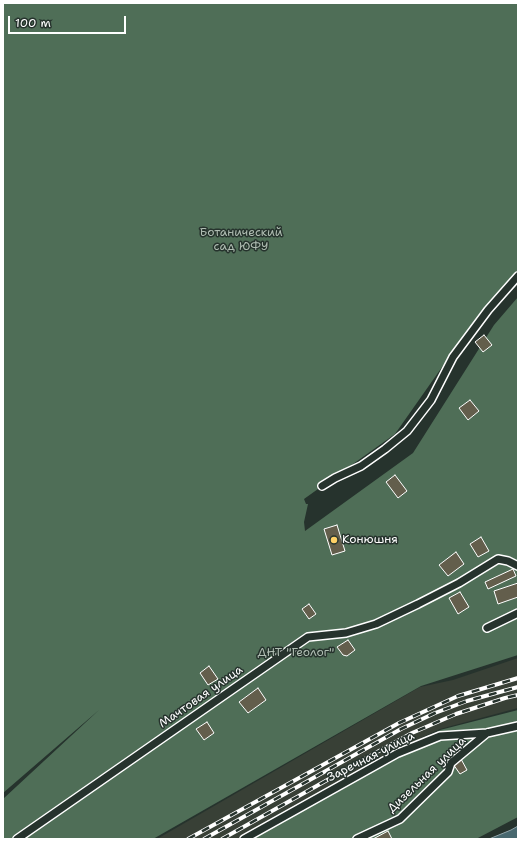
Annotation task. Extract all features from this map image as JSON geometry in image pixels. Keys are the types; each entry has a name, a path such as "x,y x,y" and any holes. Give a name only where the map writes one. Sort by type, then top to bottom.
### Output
{"street":[{"path":"322,486 361,466 407,431 431,400 453,357 488,310 518,276"},
{"name":"Мачтовая улица","path":"17,839 308,637 346,633 376,624 459,583 498,559 508,561 518,566"},
{"path":"487,628 518,613"},
{"name":"Заречная улица","path":"244,839 398,753 440,736 487,733 518,726"},
{"name":"Дизельная улица","path":"357,839 400,819 448,772 451,763 487,733"}],"shaded area":[{"path":"518,658 518,708 440,729 382,756 345,786 244,839 157,839 420,687 453,680"}],"green space":[{"name":"Ботанический сад ЮФУ","path":"3,3 518,3 518,270 480,313 395,434 304,499 306,504 308,504 304,522 305,531 413,453 494,325 518,297 518,655 421,686 153,839 3,839 3,799 99,710 3,793"},
{"path":"518,710 518,817 476,839 250,839 345,788 440,730"}],"water":[{"path":"518,826 518,839 489,839 511,830"}],"building":[{"path":"484,335 492,345 483,352 475,342"},
{"path":"470,400 479,411 468,420 459,408"},
{"path":"395,475 407,491 398,498 386,482"},
{"name":"Конюшня","path":"337,525 345,551 332,555 324,529"},
{"path":"481,537 489,551 478,557 470,544"},
{"path":"456,552 464,564 448,576 439,565"},
{"path":"513,569 516,576 488,589 485,582"},
{"path":"518,583 518,597 498,604 494,591"},
{"path":"460,592 469,607 458,614 449,598"},
{"path":"309,604 316,614 309,619 302,609"},
{"path":"348,640 355,650 347,656 343,655 337,647"},
{"path":"209,666 218,679 208,685 200,673"},
{"path":"258,688 266,700 248,713 239,702"},
{"path":"207,722 214,733 204,740 196,729"},
{"path":"461,759 467,770 460,774 453,764"},
{"path":"388,831 392,839 373,839"}],"railway":[{"path":"188,839 399,723 458,696 518,678"},
{"path":"204,839 401,729 435,713 467,701 518,687"},
{"path":"222,839 412,733 456,714 518,695"}],"place":[{"name":"Конюшня","path":"334,540"}],"park label":[{"name":"ДНТ \"Геолог\"","path":"296,653"}]}
